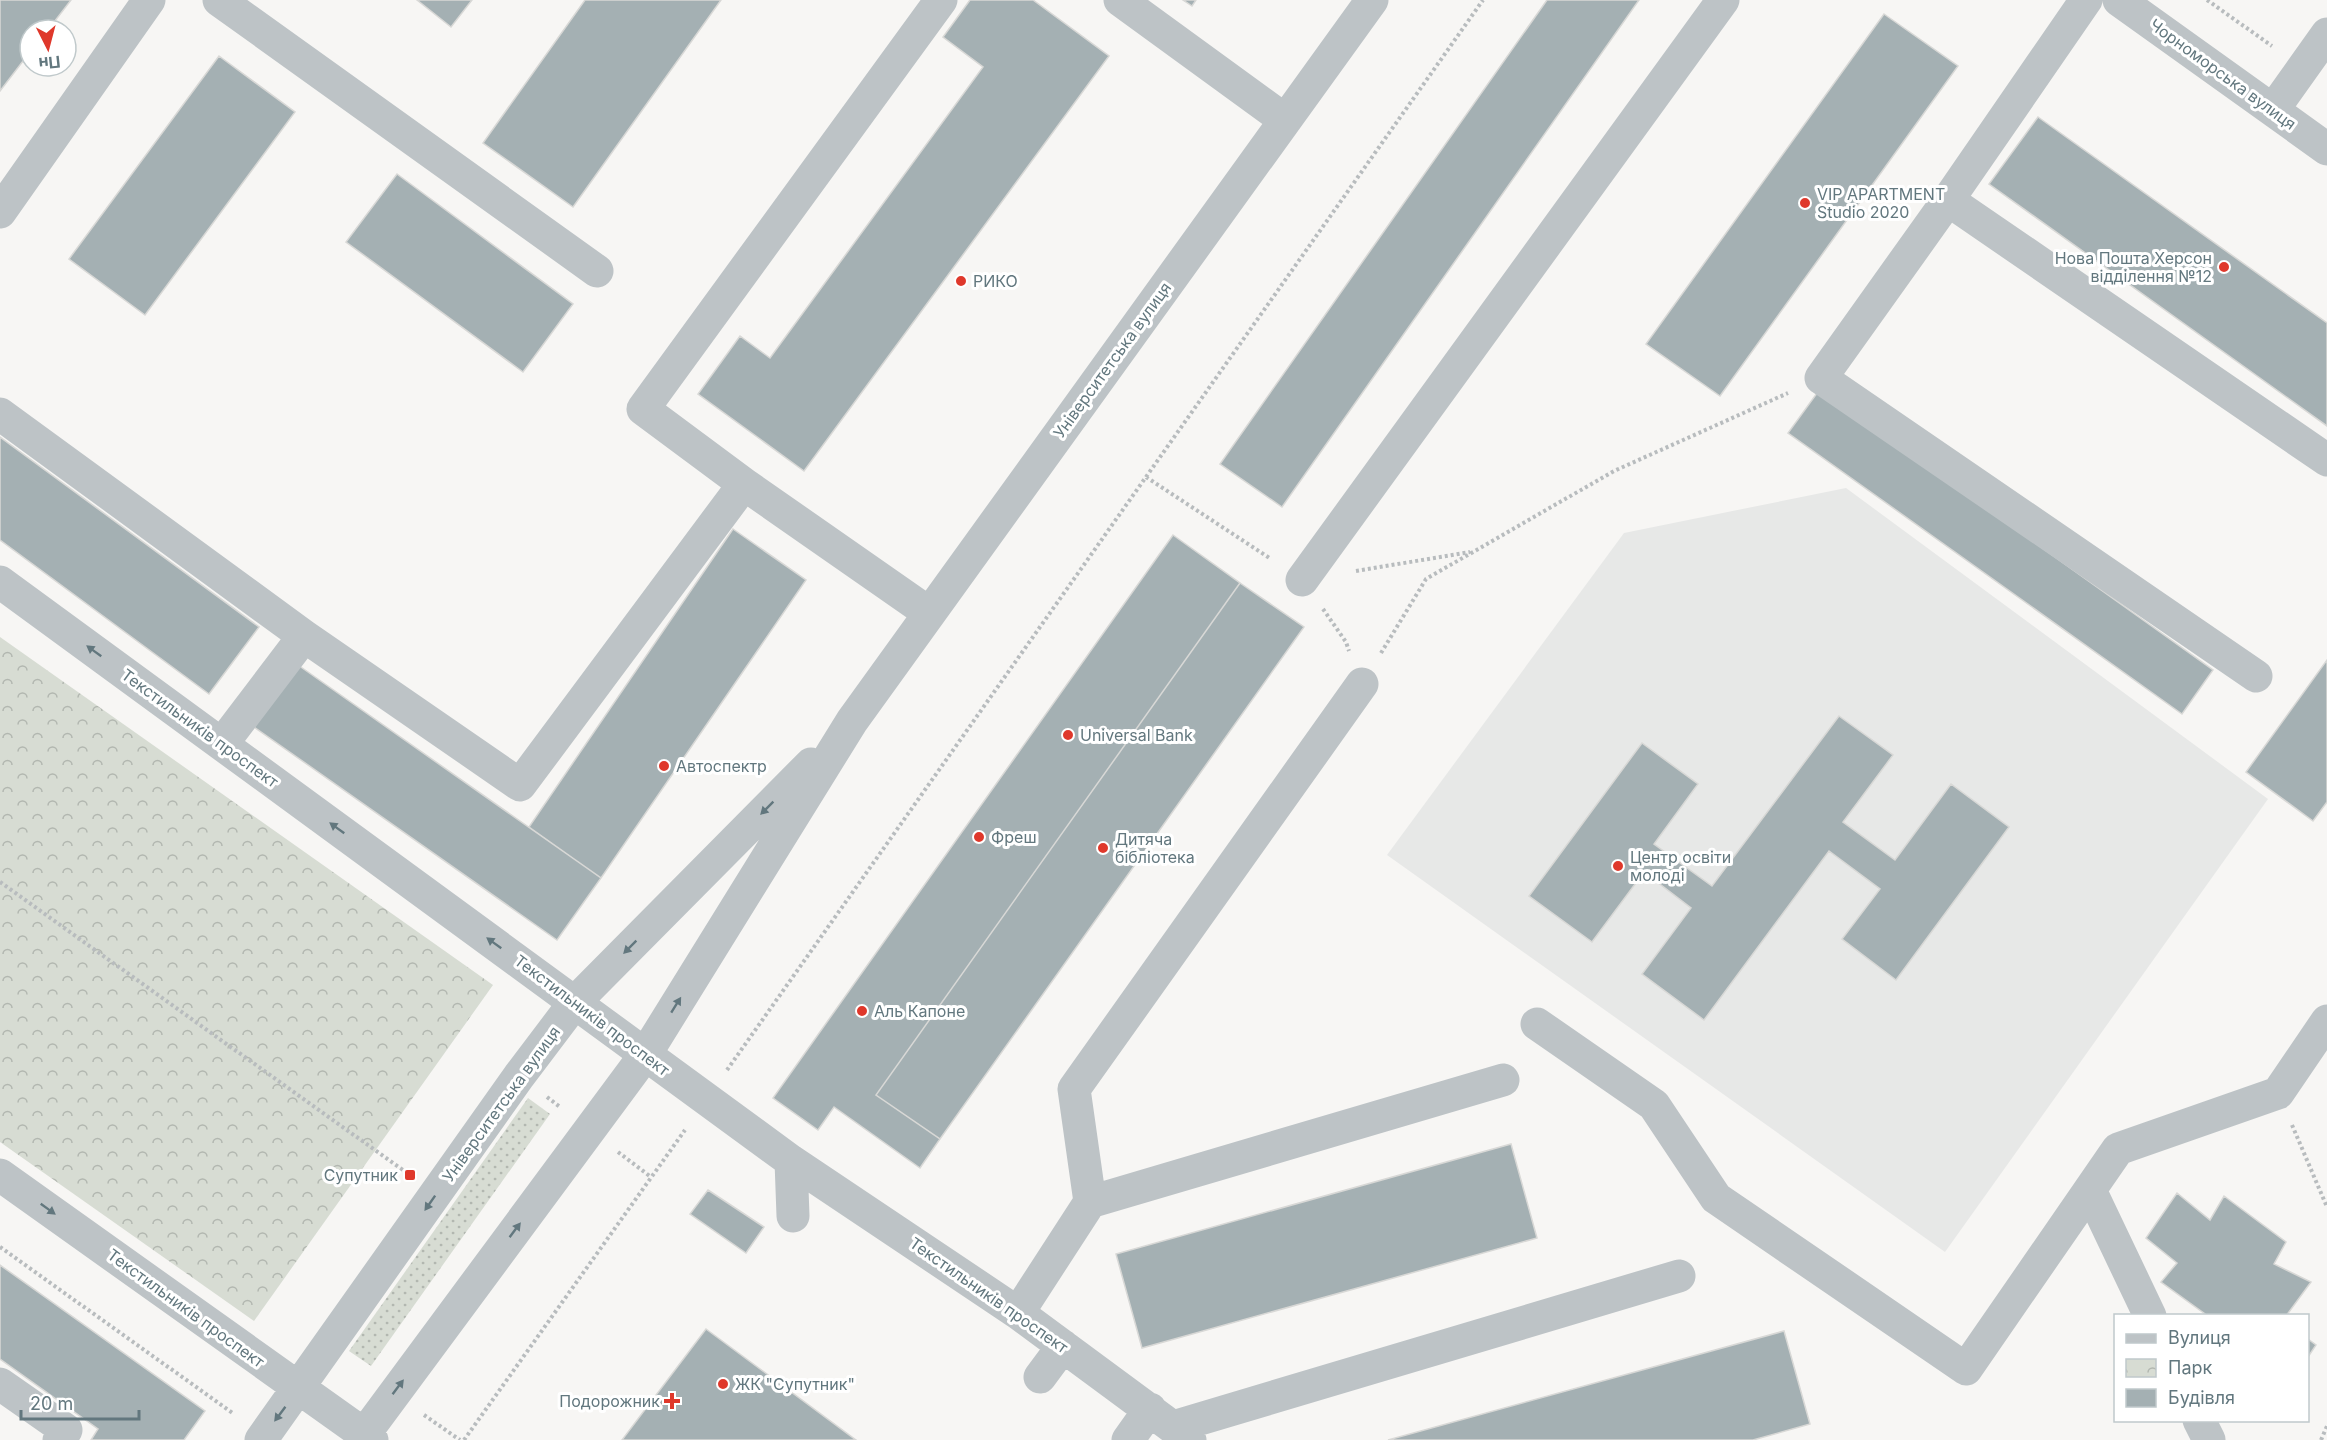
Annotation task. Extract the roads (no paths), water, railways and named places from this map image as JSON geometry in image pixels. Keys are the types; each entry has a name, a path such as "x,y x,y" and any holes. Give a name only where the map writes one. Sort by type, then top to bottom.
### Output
{"street":[{"path":"0,212 149,0"},
{"path":"219,0 597,271"},
{"path":"929,613 744,484 643,409 941,0"},
{"path":"1120,0 1285,120"},
{"name":"Університетська вулиця","path":"366,1438 645,1055 852,722 1372,0"},
{"path":"1302,580 1723,0"},
{"path":"2086,0 1948,200 1821,378 2256,676"},
{"name":"Чорноморська вулиця","path":"2119,0 2327,149"},
{"path":"2273,110 2327,34"},
{"path":"1948,200 2327,460"},
{"path":"0,414 304,636 520,785 744,484"},
{"name":"Текстильників проспект","path":"0,582 791,1161 1018,1313 1171,1425"},
{"path":"222,744 304,636"},
{"path":"1090,1202 1074,1089 1362,684"},
{"name":"Університетська вулиця","path":"262,1438 300,1388 512,1086 575,1002 852,722"},
{"path":"1537,1024 1654,1105 1716,1198 1966,1369 2118,1149 2278,1093 2327,1021"},
{"path":"1018,1313 1090,1202 1503,1080"},
{"path":"791,1161 793,1216"},
{"name":"Текстильників проспект","path":"0,1175 300,1388 366,1438"},
{"path":"2090,1190 2149,1314"},
{"path":"1128,1440 1171,1425 1679,1276"},
{"path":"1040,1377 1063,1346"},
{"path":"0,1384 66,1430 59,1440"},
{"path":"2200,1422 2208,1440"}],"place":[{"name":"VIP APARTMENT Studio 2020","path":"1805,203"},
{"name":"Нова Пошта Херсон відділення №12","path":"2224,267"},
{"name":"РИКО","path":"961,281"},
{"name":"Universal Bank","path":"1068,735"},
{"name":"Автоспектр","path":"664,766"},
{"name":"Фреш","path":"979,837"},
{"name":"Дитяча бібліотека","path":"1103,848"},
{"name":"Центр освіти молоді","path":"1618,866"},
{"name":"Аль Капоне","path":"862,1011"},
{"name":"Супутник","path":"410,1175"},
{"name":"ЖК \"Супутник\"","path":"723,1384"},
{"name":"Подорожник","path":"672,1401"}]}
